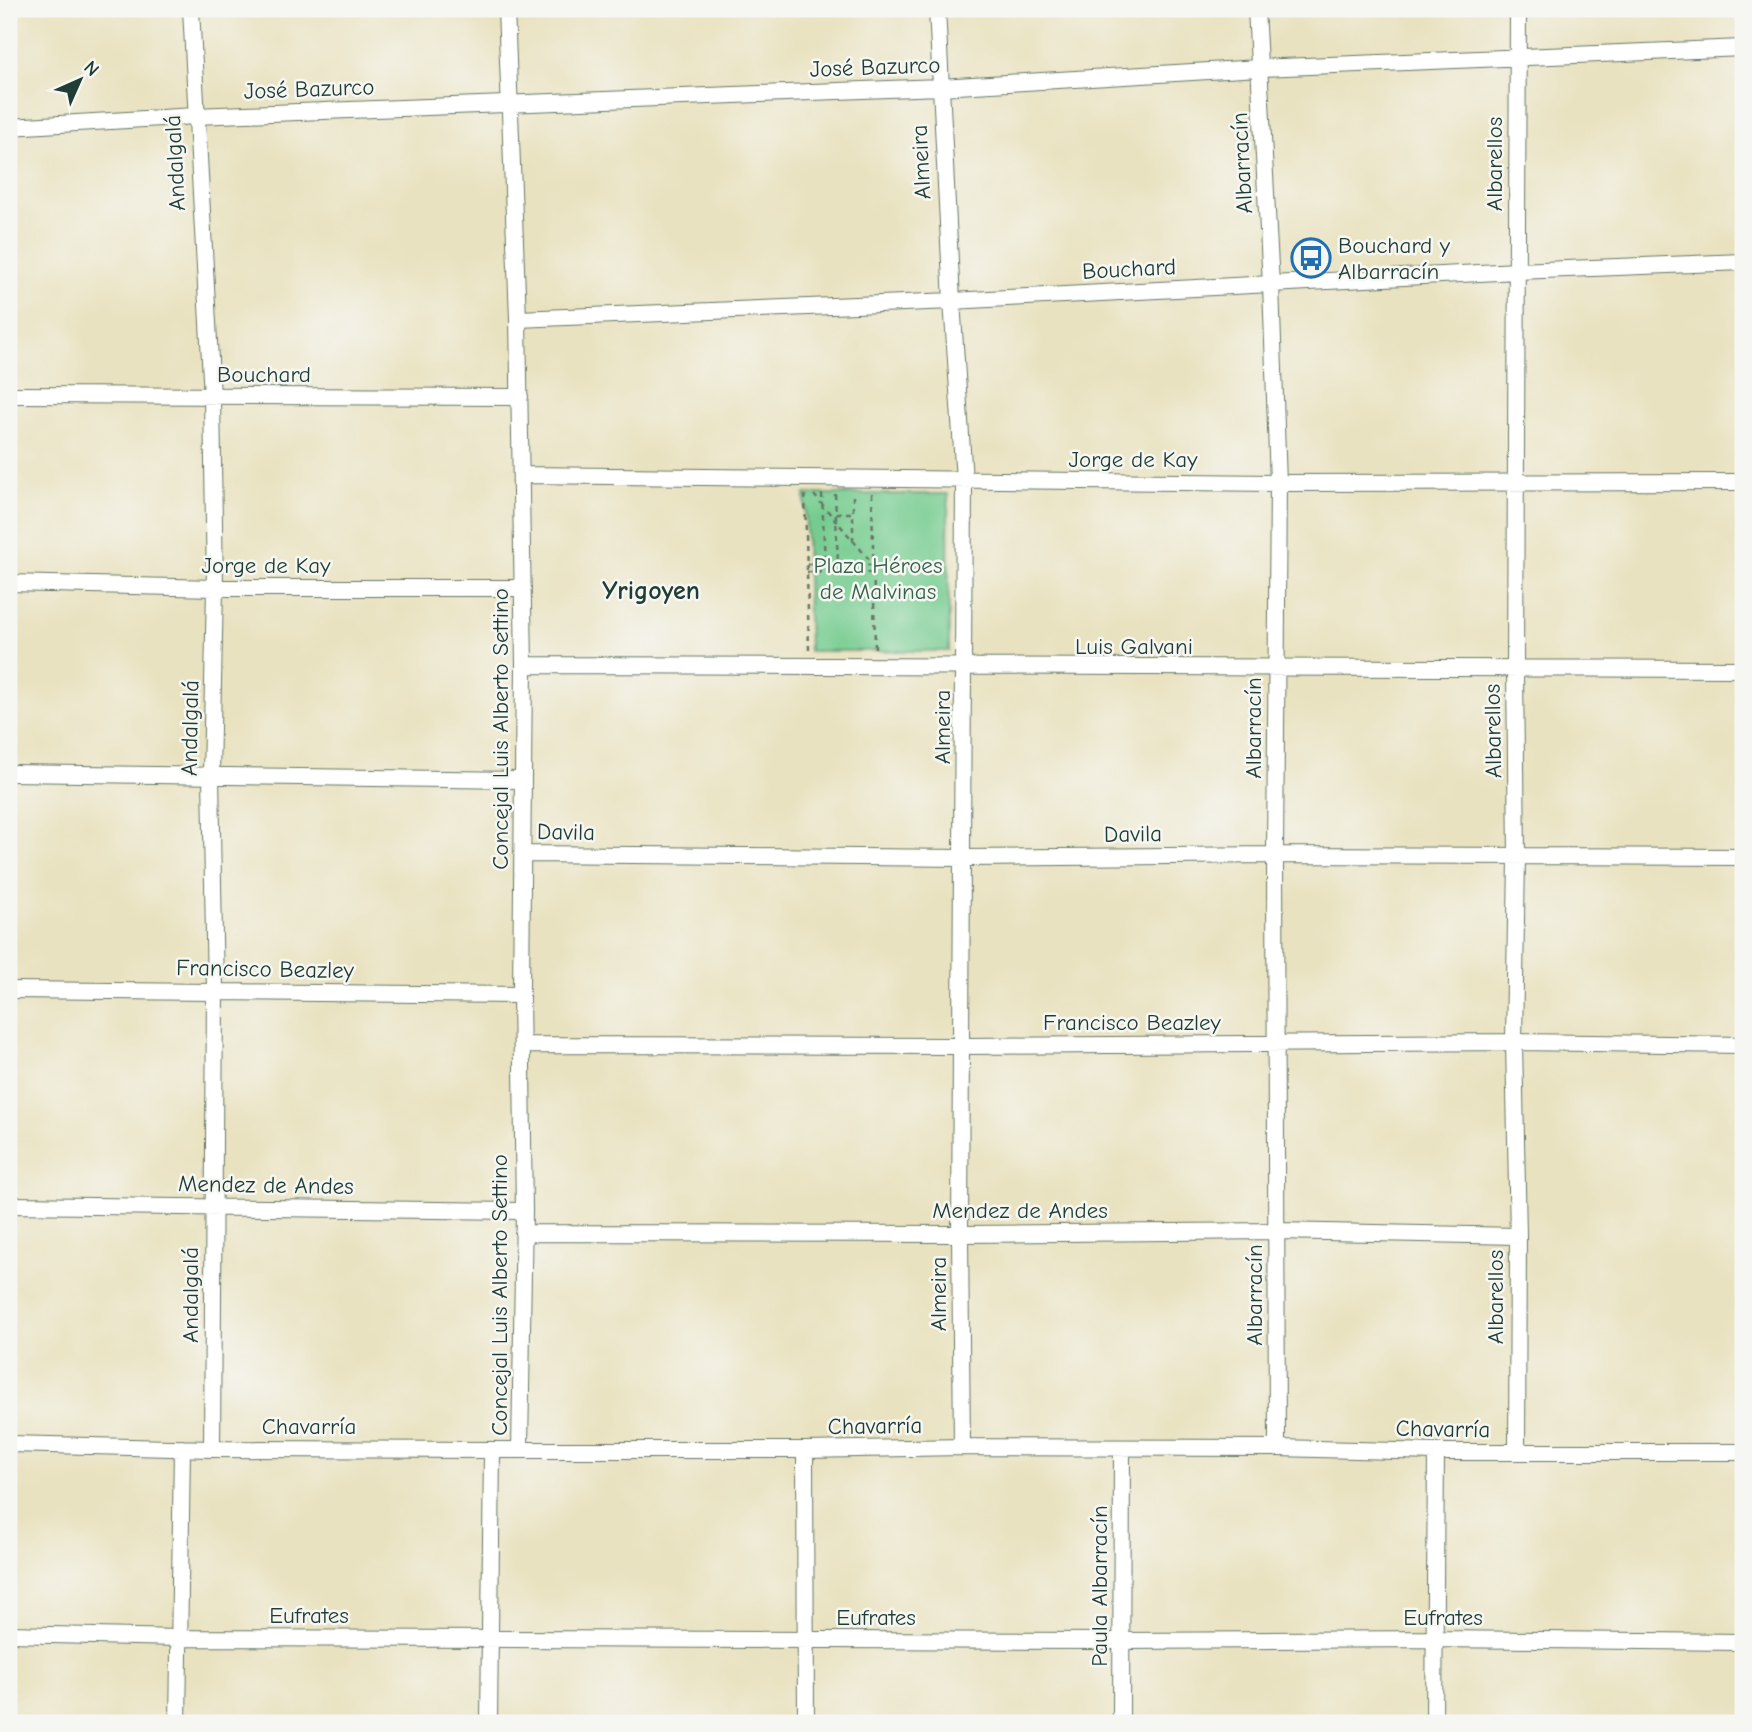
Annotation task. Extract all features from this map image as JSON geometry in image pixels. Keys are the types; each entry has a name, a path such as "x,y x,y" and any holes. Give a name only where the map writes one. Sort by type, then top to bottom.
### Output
{"street":[{"name":"Andalgalá","path":"191,9 212,397 215,587 211,776 215,991 212,1449"},
{"name":"Concejal Luis Alberto Settino","path":"506,9 518,318 524,665 520,995 524,1211 520,1449"},
{"name":"Almeira","path":"937,9 964,480 960,1234 962,1447"},
{"name":"Albarracín","path":"1256,9 1271,285 1278,482 1275,855 1277,1448"},
{"name":"Albarellos","path":"1517,1452 1518,1236 1514,1042 1517,858 1518,9"},
{"name":"José Bazurco","path":"9,127 195,116 940,87 1259,68 1743,48"},
{"name":"Bouchard","path":"518,318 952,302 1517,271 1743,262"},
{"name":"Bouchard","path":"9,395 520,397"},
{"name":"Jorge de Kay","path":"522,475 805,481 1743,482"},
{"name":"Jorge de Kay","path":"9,583 523,588"},
{"name":"Luis Galvani","path":"524,665 1743,669"},
{"path":"9,773 522,780"},
{"name":"Davila","path":"523,854 964,858 1275,855 1743,857"},
{"name":"Francisco Beazley","path":"9,990 520,995"},
{"name":"Francisco Beazley","path":"522,1045 963,1046 1514,1042 1743,1045"},
{"name":"Mendez de Andes","path":"9,1205 524,1211"},
{"name":"Mendez de Andes","path":"523,1233 960,1234 1277,1230 1518,1236"},
{"name":"Chavarría","path":"9,1444 212,1449 805,1450 962,1447 1743,1452"},
{"path":"178,1723 181,1448"},
{"name":"Paula Albarracín","path":"1121,1723 1122,1448"},
{"name":"Concejal Luis Alberto Settino","path":"489,1723 492,1450"},
{"path":"805,1450 806,1723"},
{"path":"1434,1723 1436,1452"},
{"name":"Eufrates","path":"9,1634 178,1638 1123,1642 1434,1639 1743,1642"}],"path":[{"path":"825,565 822,504 828,479"},
{"path":"828,479 836,513 838,565"},
{"path":"853,479 853,541"},
{"path":"872,479 876,666"},
{"path":"805,481 873,565"},
{"path":"805,481 809,665"},
{"path":"836,513 853,513"},
{"path":"807,564 873,565"},
{"path":"807,572 874,573"}],"green space":[{"name":"Plaza Héroes de Malvinas","path":"805,494 948,494 949,651 809,651"}],"place":[{"name":"Bouchard y Albarracín","path":"1311,258"}],"district":[{"name":"Yrigoyen","path":"651,591"}]}
